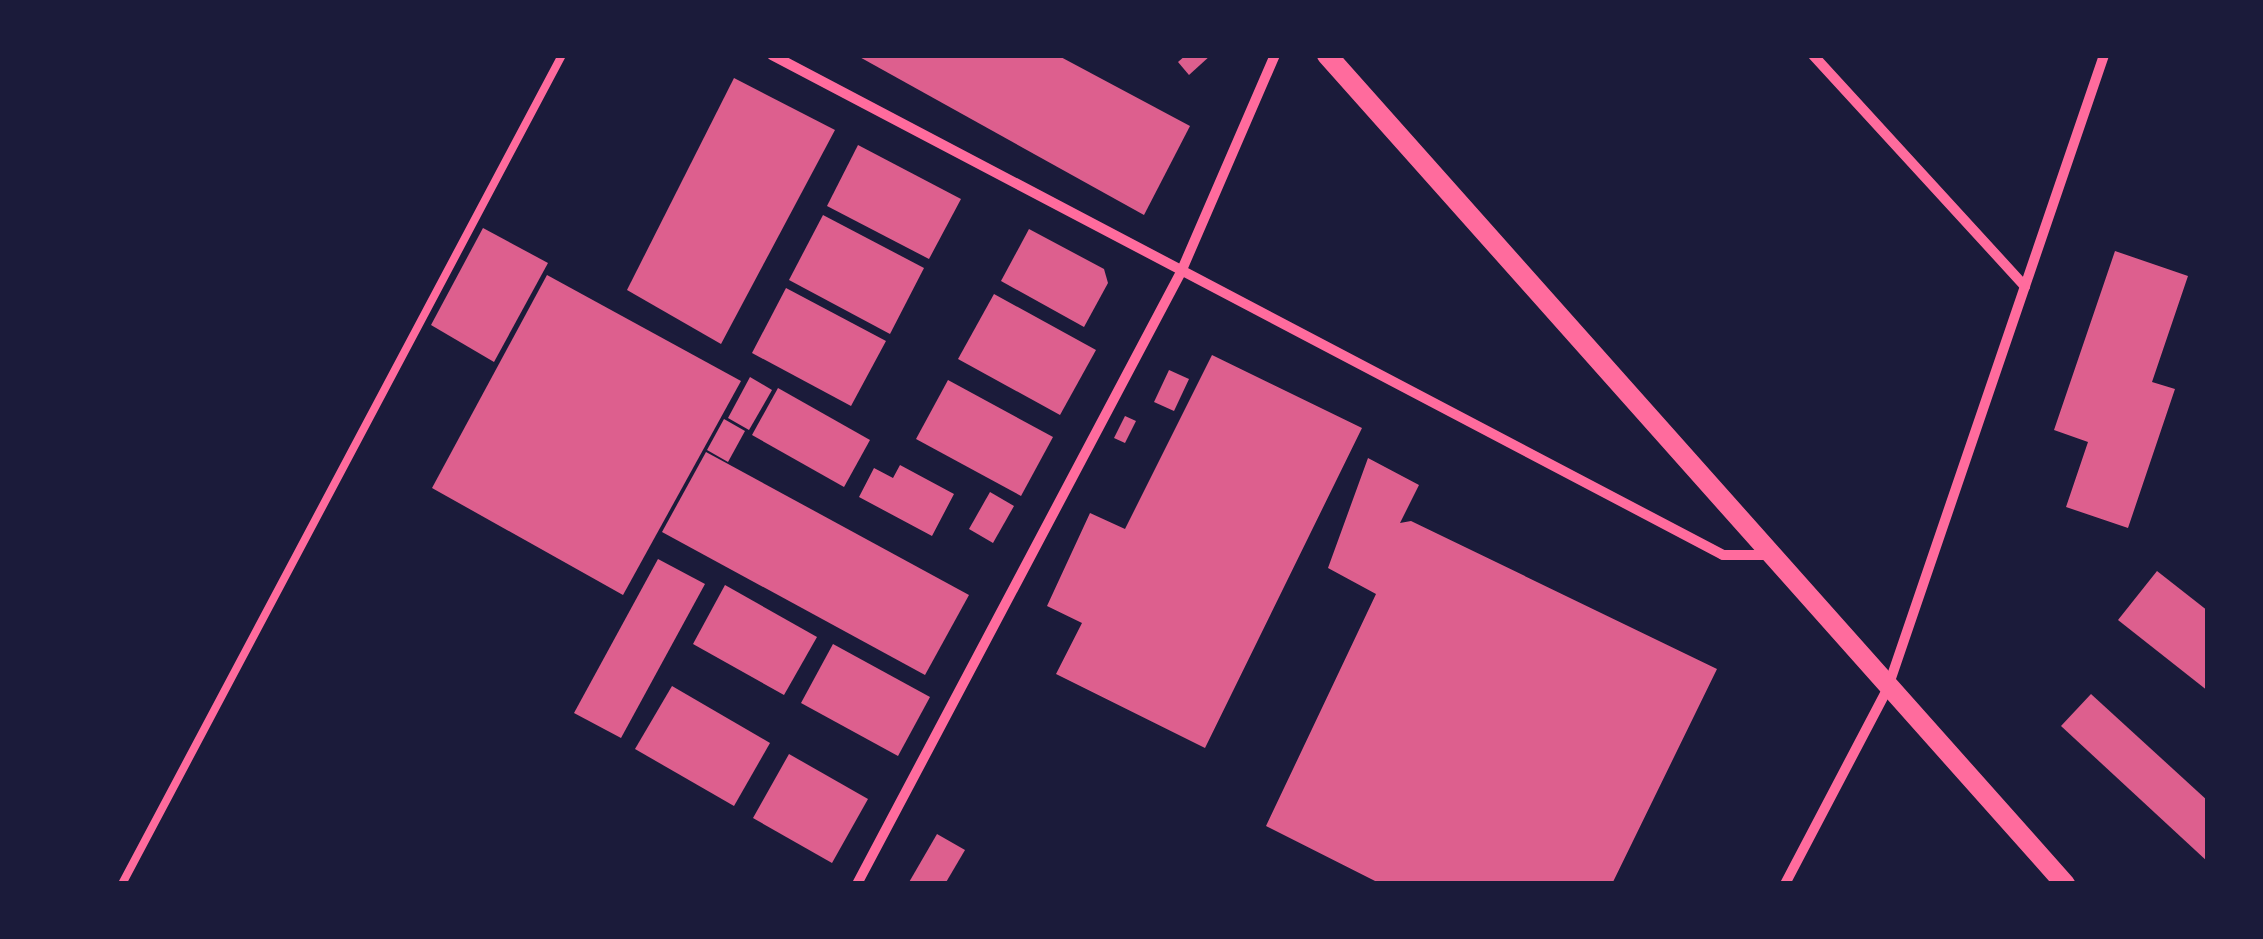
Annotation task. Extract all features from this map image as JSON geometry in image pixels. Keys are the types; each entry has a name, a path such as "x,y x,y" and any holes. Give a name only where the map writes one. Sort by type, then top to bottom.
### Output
{"main road":[{"path":"1327,55 1886,690 2064,884"}],"street":[{"path":"772,55 1723,555 1768,556"},
{"path":"857,884 1181,272 1275,55"},
{"path":"1813,55 2025,286"},
{"path":"1785,884 1886,690 2104,55"}],"lane":[{"path":"122,884 562,55"}],"building":[{"path":"856,55 1057,55 1190,126 1144,215"},
{"path":"1186,55 1211,55 1189,75 1178,62"},
{"path":"734,78 835,130 721,344 627,290"},
{"path":"858,145 961,199 929,259 827,206"},
{"path":"823,215 924,268 890,334 789,280"},
{"path":"483,228 548,263 494,362 431,325"},
{"path":"1029,229 1104,269 1108,283 1084,327 1001,281"},
{"path":"2115,251 2188,276 2152,382 2175,389 2128,528 2066,507 2088,442 2054,430"},
{"path":"547,275 741,381 623,595 432,488"},
{"path":"786,288 886,341 851,406 752,353"},
{"path":"994,294 1096,350 1060,415 958,359"},
{"path":"1212,355 1362,428 1205,748 1056,674 1082,623 1047,606 1090,513 1125,529"},
{"path":"1169,370 1189,379 1174,411 1154,402"},
{"path":"750,377 772,390 749,430 728,418"},
{"path":"948,380 1053,437 1021,496 916,439"},
{"path":"778,388 870,440 844,487 752,435"},
{"path":"1125,416 1136,421 1125,443 1114,438"},
{"path":"724,419 745,431 728,462 707,450"},
{"path":"706,452 969,595 925,675 662,532"},
{"path":"1368,458 1419,485 1400,523 1411,521 1717,669 1612,884 1381,884 1266,826 1376,594 1328,568"},
{"path":"900,465 954,494 932,536 859,497 874,468 893,478"},
{"path":"990,492 1014,506 993,543 969,529"},
{"path":"658,559 705,584 621,738 574,713"},
{"path":"2157,571 2208,611 2208,691 2118,620"},
{"path":"725,585 817,637 784,695 693,644"},
{"path":"833,644 930,697 898,756 801,703"},
{"path":"672,686 770,743 734,806 635,749"},
{"path":"2091,694 2208,801 2208,862 2061,726"},
{"path":"789,754 868,799 832,863 753,818"},
{"path":"937,834 965,850 945,884 908,884"}]}
